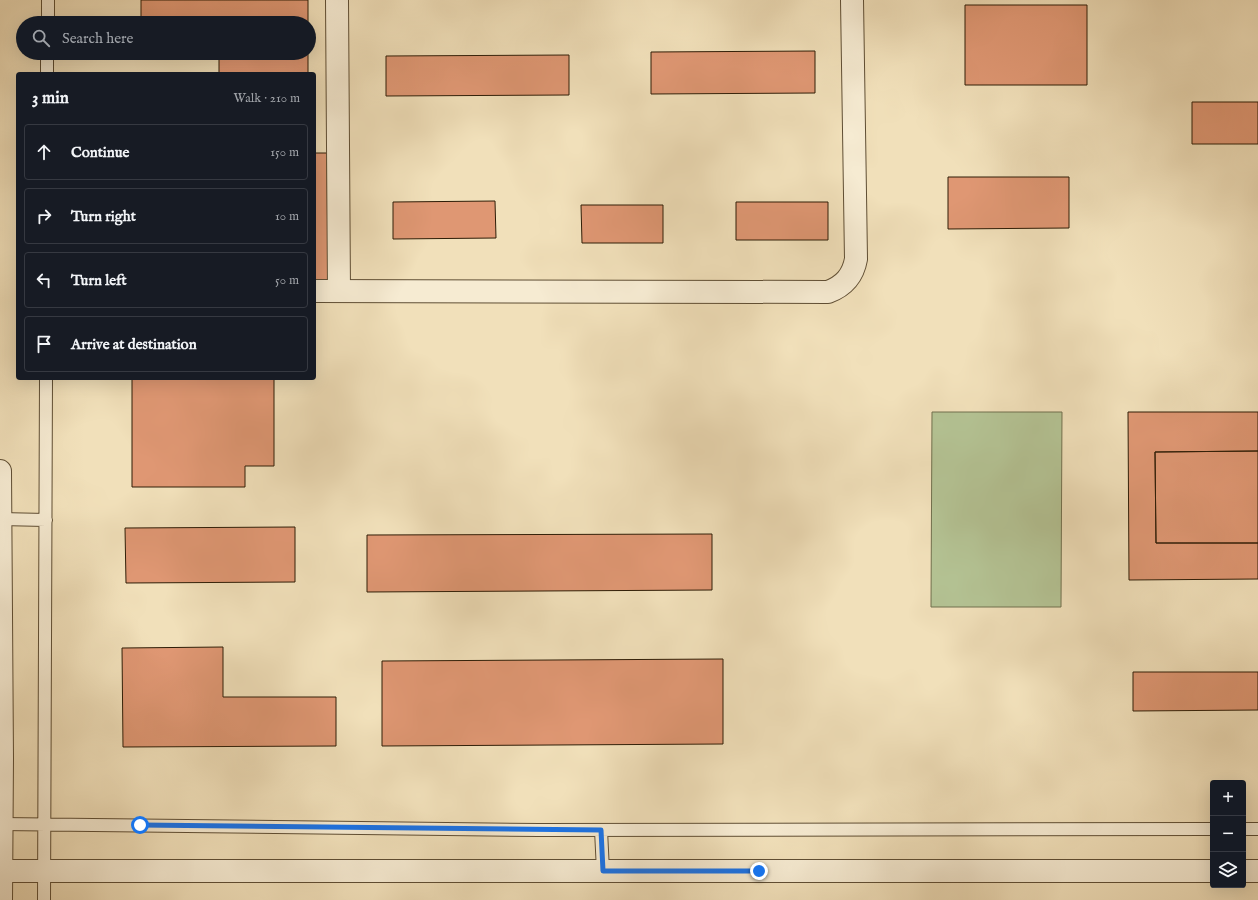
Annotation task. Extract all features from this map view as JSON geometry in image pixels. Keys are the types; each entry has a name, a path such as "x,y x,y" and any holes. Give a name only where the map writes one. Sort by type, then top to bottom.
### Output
{"street":[{"path":"337,0 339,291"},
{"path":"316,291 828,292 835,290 848,280 855,266 856,259 852,0"},
{"path":"0,471 1,900"},
{"path":"1,871 1210,871"},
{"path":"1246,871 1258,871"}],"lane":[{"path":"48,0 48,16"},
{"path":"47,60 47,72"},
{"path":"44,900 46,380"},
{"path":"0,519 46,520"},
{"path":"1,824 44,823 601,830 1210,829"},
{"path":"1246,829 1258,829"},
{"path":"601,830 603,871"}],"green space":[{"path":"932,412 1062,412 1061,607 931,607"}],"building":[{"path":"141,0 308,0 308,16 141,16"},
{"path":"965,5 1087,5 1087,85 965,85"},
{"path":"815,51 815,93 651,94 651,52"},
{"path":"569,55 569,95 386,96 386,56"},
{"path":"219,60 308,60 308,72 219,72"},
{"path":"1192,102 1258,102 1258,144 1192,144"},
{"path":"316,153 327,153 328,280 316,280"},
{"path":"948,177 1069,177 1069,228 948,229"},
{"path":"495,201 496,238 393,239 393,202"},
{"path":"736,202 828,202 828,240 736,240"},
{"path":"581,205 663,205 663,243 582,243"},
{"path":"132,380 274,380 274,466 245,466 245,487 132,487"},
{"path":"1128,412 1258,412 1258,451 1155,452 1156,543 1258,543 1258,579 1129,580"},
{"path":"1258,451 1258,543 1156,543 1155,452"},
{"path":"295,527 295,582 126,583 125,528"},
{"path":"712,534 712,590 367,592 367,535"},
{"path":"223,647 223,697 336,697 336,746 123,747 122,648"},
{"path":"723,659 723,744 382,746 382,661"},
{"path":"1133,672 1258,672 1258,710 1133,711"}],"route":[{"path":"140,825 601,830 603,871 759,871"}]}
